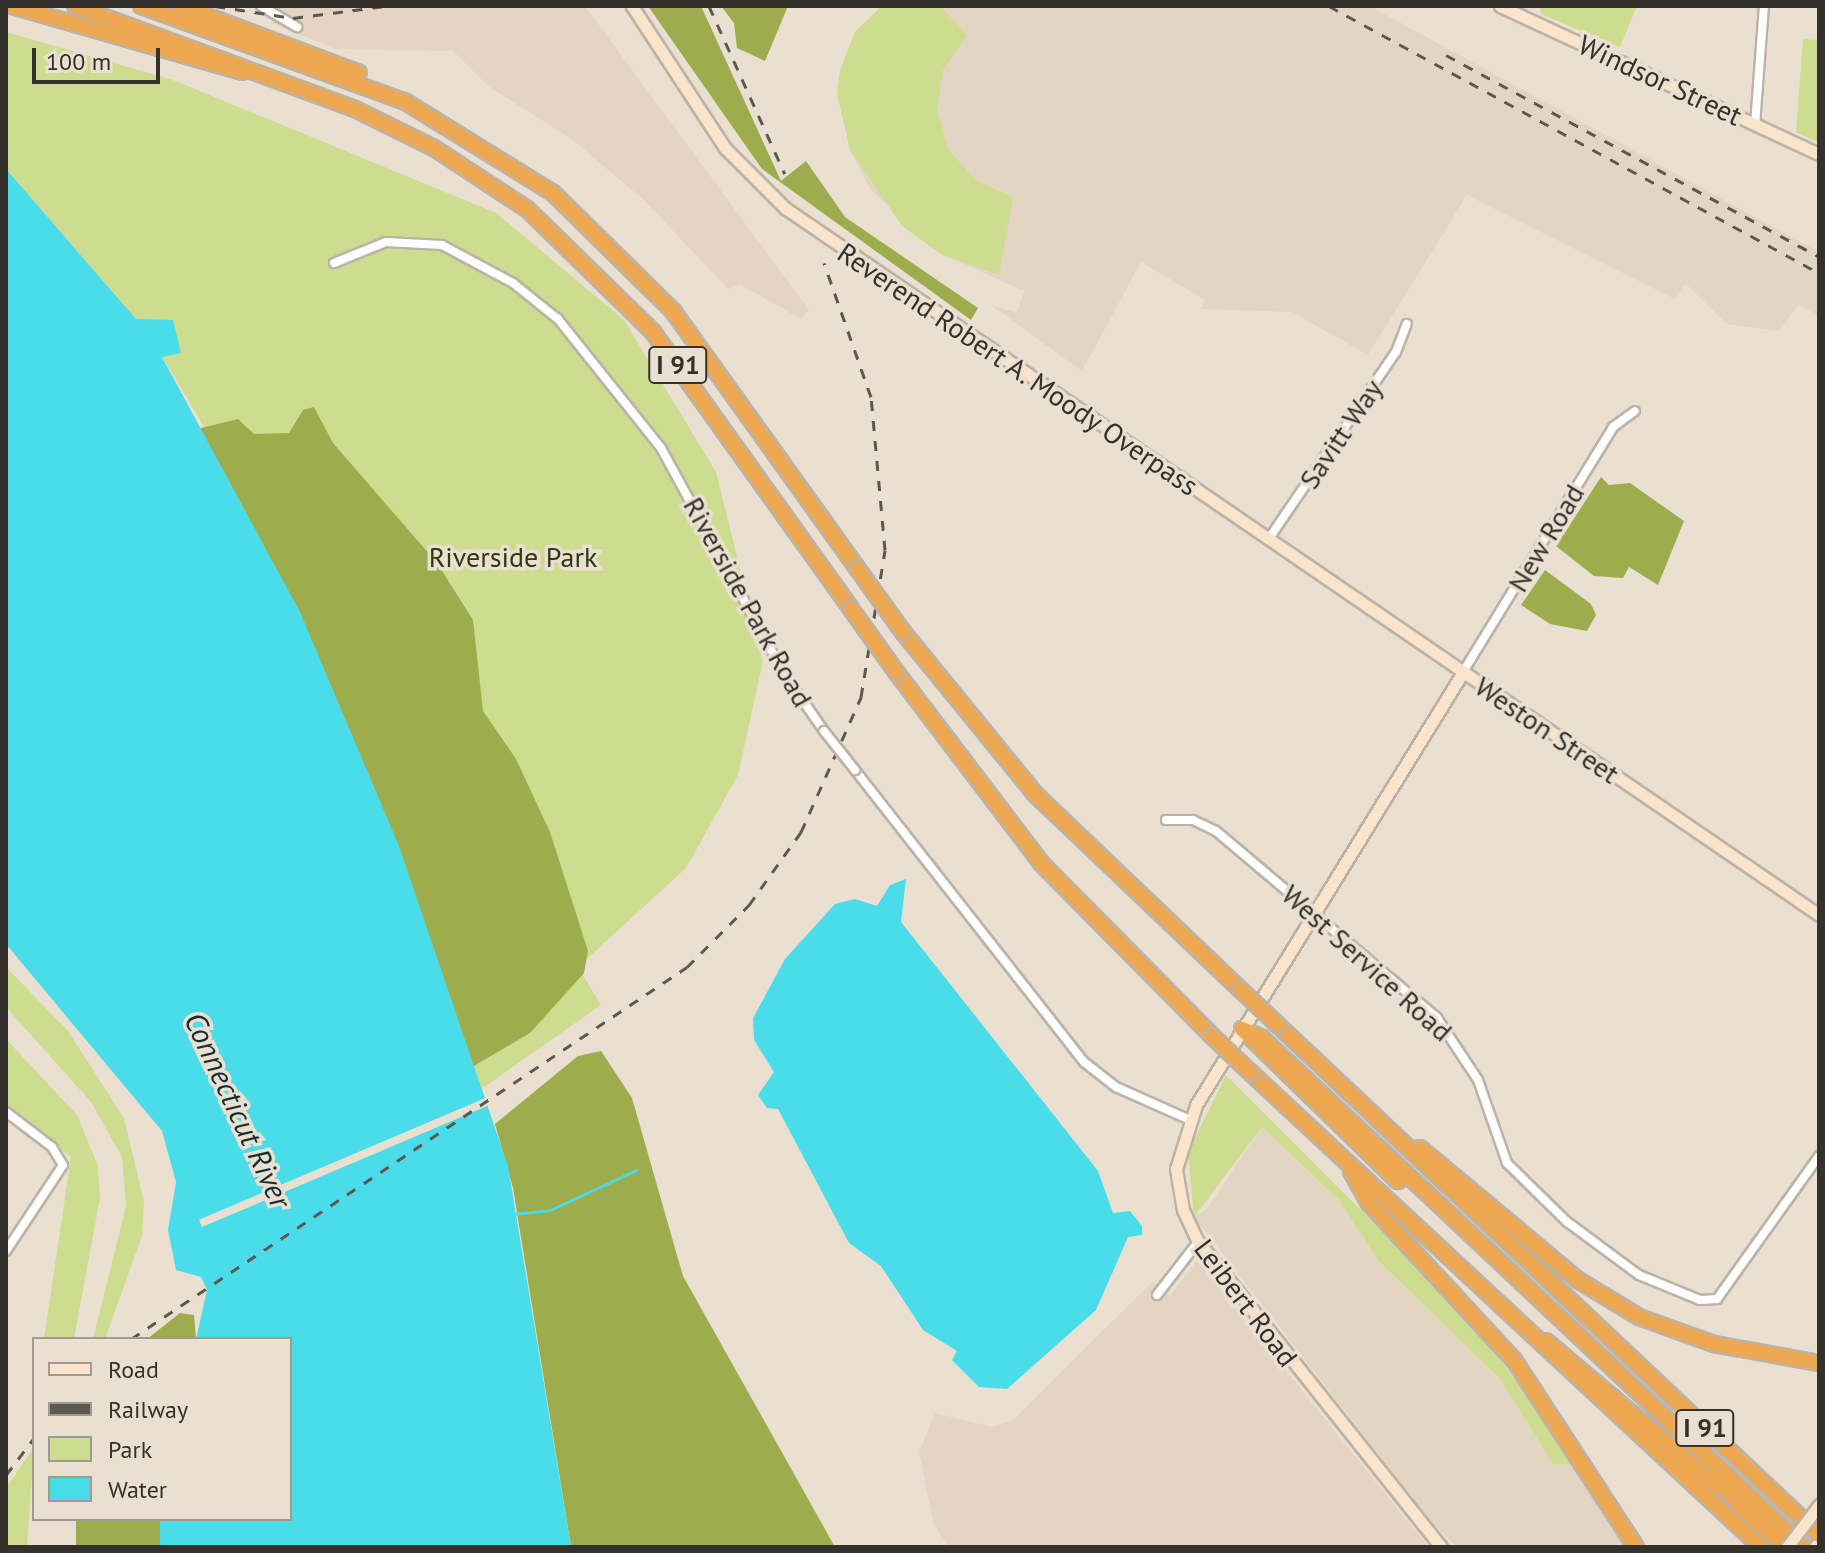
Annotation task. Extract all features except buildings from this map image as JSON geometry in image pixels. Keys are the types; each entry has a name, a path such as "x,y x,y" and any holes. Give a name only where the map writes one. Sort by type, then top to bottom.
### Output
{"highway":[{"path":"12,6 214,66 270,75"},
{"name":"I 91","path":"75,6 270,75 442,152 581,255 663,345 897,673 1041,863 1212,1036 1761,1547"},
{"name":"I 91","path":"141,6 385,92 505,157 617,250 687,330 903,632 1036,795 1819,1535"},
{"path":"181,6 343,65 385,92"},
{"path":"6,13 95,30"},
{"path":"1242,1029 1253,1046 1746,1511"},
{"path":"1242,1029 1262,1038 1803,1547"},
{"path":"1386,1127 1578,1280 1639,1317 1714,1344 1819,1363"},
{"path":"1347,1163 1369,1203 1519,1366 1636,1547"},
{"path":"1524,1329 1572,1357 1787,1547"}],"main road":[{"name":"Reverend Robert A. Moody Overpass","path":"632,6 714,134 771,197 1463,672"},
{"name":"Windsor Street","path":"1500,6 1528,12 1819,154"},
{"name":"Weston Street","path":"1242,1029 1463,672 1819,915"},
{"name":"Leibert Road","path":"1242,1029 1188,1119 1177,1177 1198,1242 1441,1547"},
{"path":"1787,1547 1819,1505"},
{"path":"1815,1547 1819,1542"}],"street":[{"path":"261,6 297,27"},
{"path":"1755,125 1764,6"},
{"name":"Riverside Park Road","path":"334,263 385,242 438,244 513,283 558,319 653,435 791,686 1084,1062 1116,1087 1188,1119"},
{"name":"Savitt Way","path":"1268,540 1396,352 1407,324"},
{"name":"New Road","path":"1463,672 1613,427 1635,411"},
{"name":"West Service Road","path":"1166,820 1193,820 1216,831 1435,1016 1464,1052 1495,1141 1535,1194 1622,1264 1671,1291 1707,1301 1722,1296 1819,1156"},
{"path":"6,1112 63,1161 6,1251"},
{"path":"1157,1295 1198,1242"}],"shaded area":[{"path":"276,6 585,6 809,310 801,319 741,285 728,289 644,200 570,138 488,86 453,51 335,49 272,23"},
{"path":"882,6 1370,6 1819,252 1819,316 1798,305 1779,331 1727,324 1685,283 1675,299 1467,195 1368,355 1292,312 1201,309 1205,300 1141,262 1082,371 991,305 1017,313 1024,291 941,254 870,189 850,150 838,84 855,32"},
{"path":"1262,1127 1338,1199 1379,1261 1501,1380 1553,1464 1577,1465 1626,1547 1457,1547 1433,1524 1194,1217 1206,1210"},
{"path":"1197,1260 1428,1547 948,1547 933,1522 919,1452 935,1413 992,1427 1012,1421 1152,1282 1170,1296"}],"green space":[{"path":"648,6 701,6 781,181 806,161 845,217 978,308 971,320 762,169"},
{"path":"721,6 788,6 765,61 737,48 734,23"},
{"path":"882,6 940,6 967,35 943,70 937,110 949,150 976,181 1013,197 999,275 941,254 902,226 850,150 837,94 840,70 855,32"},
{"path":"1540,6 1637,6 1620,47 1541,14"},
{"name":"Riverside Park","path":"6,32 173,80 496,213 624,320 716,472 763,661 738,775 686,868 578,967 601,1005 480,1090 458,1012 220,454 162,356 181,352 154,323 136,319 6,169"},
{"path":"1803,39 1819,40 1819,143 1796,132"},
{"path":"314,407 333,443 437,563 473,620 483,711 516,759 550,832 588,951 584,973 530,1033 472,1067 197,429 238,419 254,434 289,433 303,410"},
{"path":"1601,477 1609,485 1630,483 1684,521 1658,585 1629,567 1623,578 1594,576 1556,546"},
{"path":"1545,570 1591,604 1596,615 1587,631 1550,624 1521,605"},
{"path":"6,967 68,1031 124,1118 144,1202 142,1236 106,1337 93,1337 126,1206 122,1157 91,1102 6,1007"},
{"path":"6,1039 77,1115 98,1166 100,1198 74,1337 44,1337 71,1157 6,1106"},
{"path":"601,1051 632,1098 683,1276 835,1547 571,1547 513,1188 495,1124 578,1056"},
{"path":"1226,1075 1472,1321 1577,1465 1553,1464 1501,1380 1379,1261 1338,1199 1262,1127 1194,1217 1188,1152"},
{"path":"180,1313 194,1315 196,1337 150,1337"},
{"path":"32,1450 27,1547 6,1547 6,1488"},
{"path":"76,1521 160,1521 160,1547 76,1547"}],"water":[{"name":"Connecticut River","path":"6,169 136,319 173,320 181,353 162,357 300,612 399,846 508,1166 571,1547 160,1547 160,1521 292,1521 292,1337 196,1337 207,1290 201,1277 176,1270 168,1230 176,1182 162,1131 6,944"},
{"path":"906,879 901,922 1098,1171 1113,1213 1130,1211 1142,1226 1142,1235 1128,1237 1096,1310 1007,1389 979,1387 952,1360 957,1351 923,1330 881,1266 849,1243 778,1109 767,1108 758,1095 774,1072 754,1040 753,1018 785,959 835,904 855,899 877,906 890,885"}],"pier":[{"path":"488,1097 491,1104 202,1227 199,1220"}],"waterway":[{"path":"513,1214 550,1210 636,1170"}],"railway":[{"path":"215,6 293,18 385,6"},
{"path":"709,6 785,174"},
{"path":"1329,6 1819,273"},
{"path":"1446,55 1819,257"},
{"path":"134,1337 687,967 749,905 801,832 861,697 885,550 871,397 824,263"},
{"path":"6,1475 32,1441"}]}
